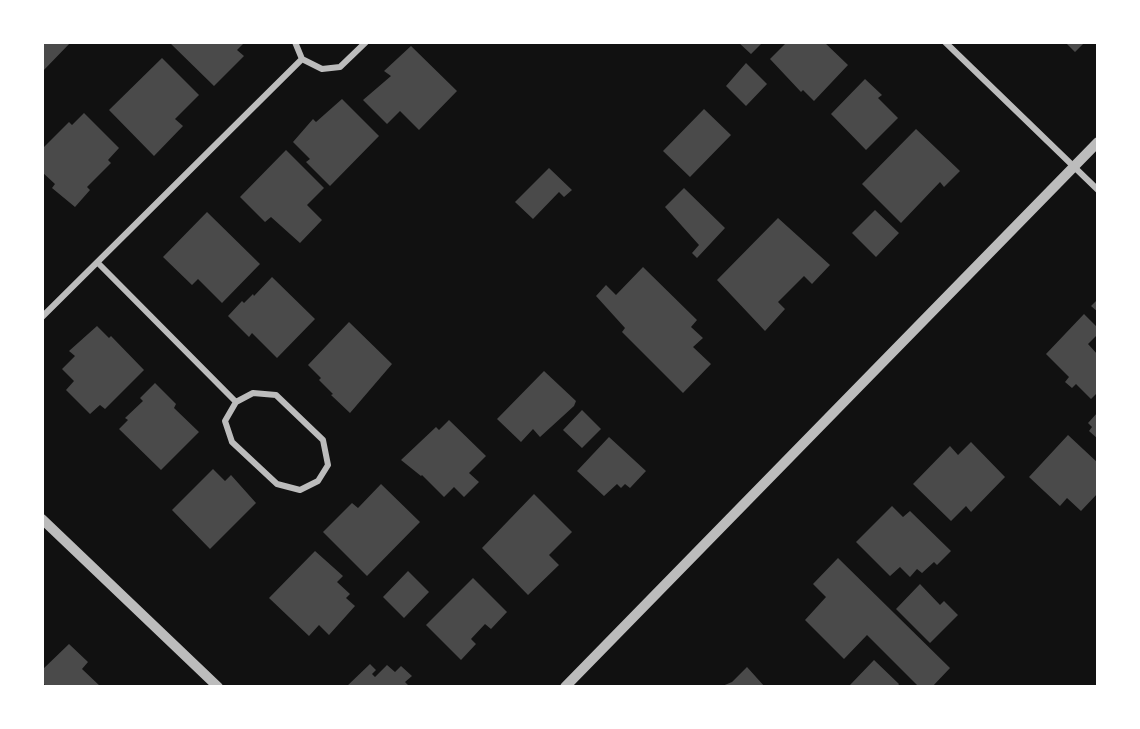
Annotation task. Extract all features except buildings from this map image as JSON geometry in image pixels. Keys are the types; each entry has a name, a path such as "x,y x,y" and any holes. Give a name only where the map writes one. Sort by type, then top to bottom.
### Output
{"street":[{"path":"295,42 302,59 322,69 340,68 366,42"},
{"path":"945,42 1098,190"},
{"path":"42,317 99,264 302,59"},
{"path":"565,687 1098,142"},
{"path":"99,264 236,402"},
{"path":"253,393 276,395 323,440 327,465 318,481 300,490 277,484 232,442 225,421 236,402 253,393"},
{"path":"42,519 218,687"}]}
